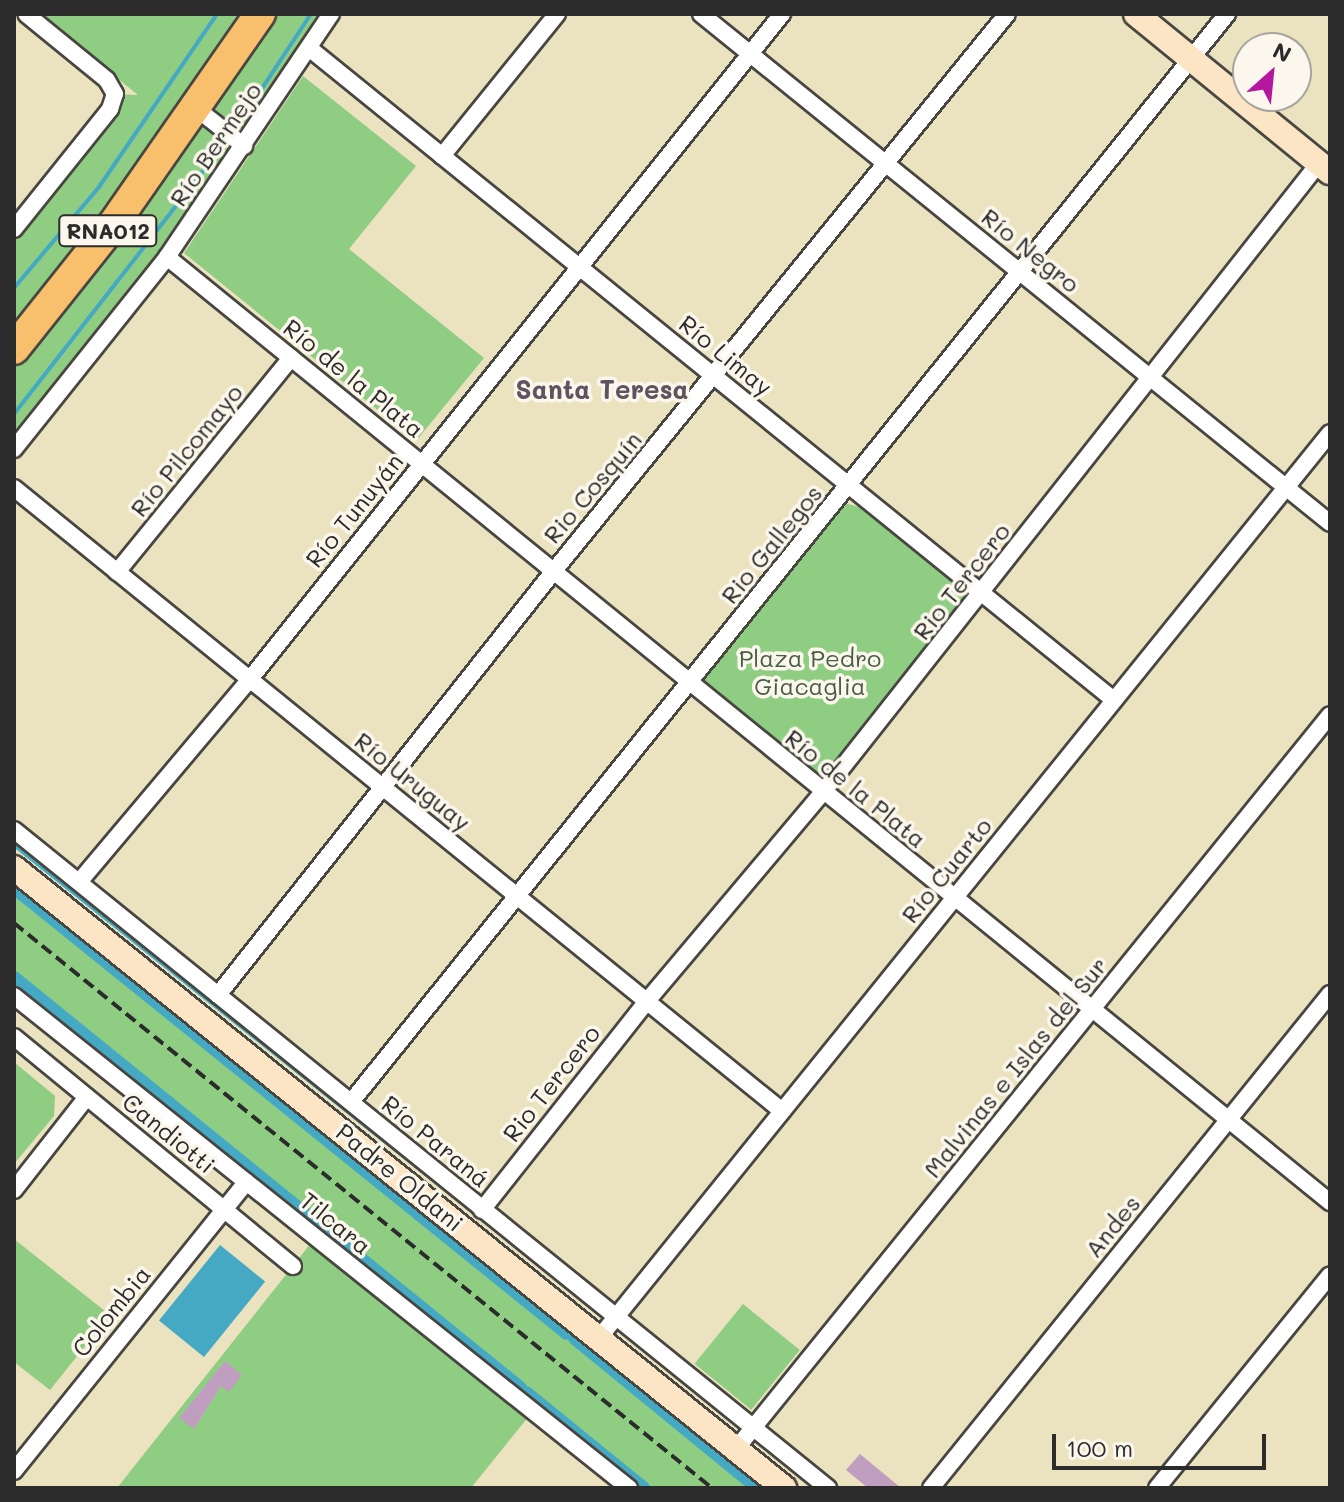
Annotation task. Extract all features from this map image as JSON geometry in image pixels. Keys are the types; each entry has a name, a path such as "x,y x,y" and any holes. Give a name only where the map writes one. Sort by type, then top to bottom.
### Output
{"highway":[{"name":"RNA012","path":"14,349 197,109 260,14"}],"main road":[{"path":"1136,14 1324,167"},
{"name":"Padre Oldani","path":"14,868 784,1488"}],"street":[{"path":"14,229 110,109 115,94 107,80 26,14"},
{"name":"Río Bermejo","path":"14,449 167,257 331,14"},
{"path":"442,156 557,14"},
{"name":"Río Negro","path":"701,14 1330,523"},
{"name":"Río Tunuyán","path":"79,882 250,679 782,14"},
{"name":"Rio Cosquín","path":"218,995 553,572 715,377 1007,14"},
{"name":"Rio Gallegos","path":"351,1102 1227,14"},
{"name":"Río Limay","path":"309,48 1114,700"},
{"path":"197,109 244,146"},
{"name":"Rio Tercero","path":"482,1210 647,1001 823,792 1324,167"},
{"name":"Río de la Plata","path":"167,257 1330,1202"},
{"name":"Río Pilcomayo","path":"117,572 291,358"},
{"name":"Río Cuarto","path":"599,1338 1330,433"},
{"name":"Río Uruguay","path":"14,488 782,1111"},
{"name":"Malvinas e Islas del Sur","path":"736,1449 1330,715"},
{"name":"Río Paraná","path":"14,830 828,1488"},
{"name":"Andes","path":"931,1488 1330,994"},
{"name":"Tilcara","path":"14,996 629,1488"},
{"name":"Candiotti","path":"14,1037 293,1266"},
{"path":"14,1190 87,1097"},
{"name":"Colombia","path":"14,1471 246,1182"},
{"path":"1157,1488 1330,1275"}],"green space":[{"path":"38,14 331,14 244,146 14,449 14,229 115,94 138,95"},
{"path":"303,76 416,166 349,249 484,358 416,441 184,253"},
{"name":"Plaza Pedro Giacaglia","path":"844,503 863,508 969,590 971,598 826,781 818,782 698,681"},
{"path":"14,868 784,1488 629,1488 533,1411 471,1488 117,1488 315,1238 14,996"},
{"path":"14,1062 55,1096 54,1116 14,1164"},
{"path":"14,1239 110,1315 50,1390 14,1362"},
{"path":"743,1304 800,1350 751,1410 695,1364"}],"water":[{"path":"220,1245 265,1282 204,1357 159,1320"}],"building":[{"path":"225,1361 242,1375 229,1392 221,1386 194,1429 179,1418"},
{"path":"860,1454 901,1488 868,1488 846,1470"}],"waterway":[{"path":"14,288 99,187 217,14"},
{"path":"234,131 311,14"},
{"path":"14,414 224,144"},
{"path":"14,845 537,1263"},
{"path":"14,887 567,1333"},
{"path":"14,978 520,1388"},
{"path":"575,1338 758,1488"},
{"path":"526,1393 643,1488"}],"railway":[{"path":"14,923 712,1488"}],"district":[{"name":"Santa Teresa","path":"602,390"}]}
